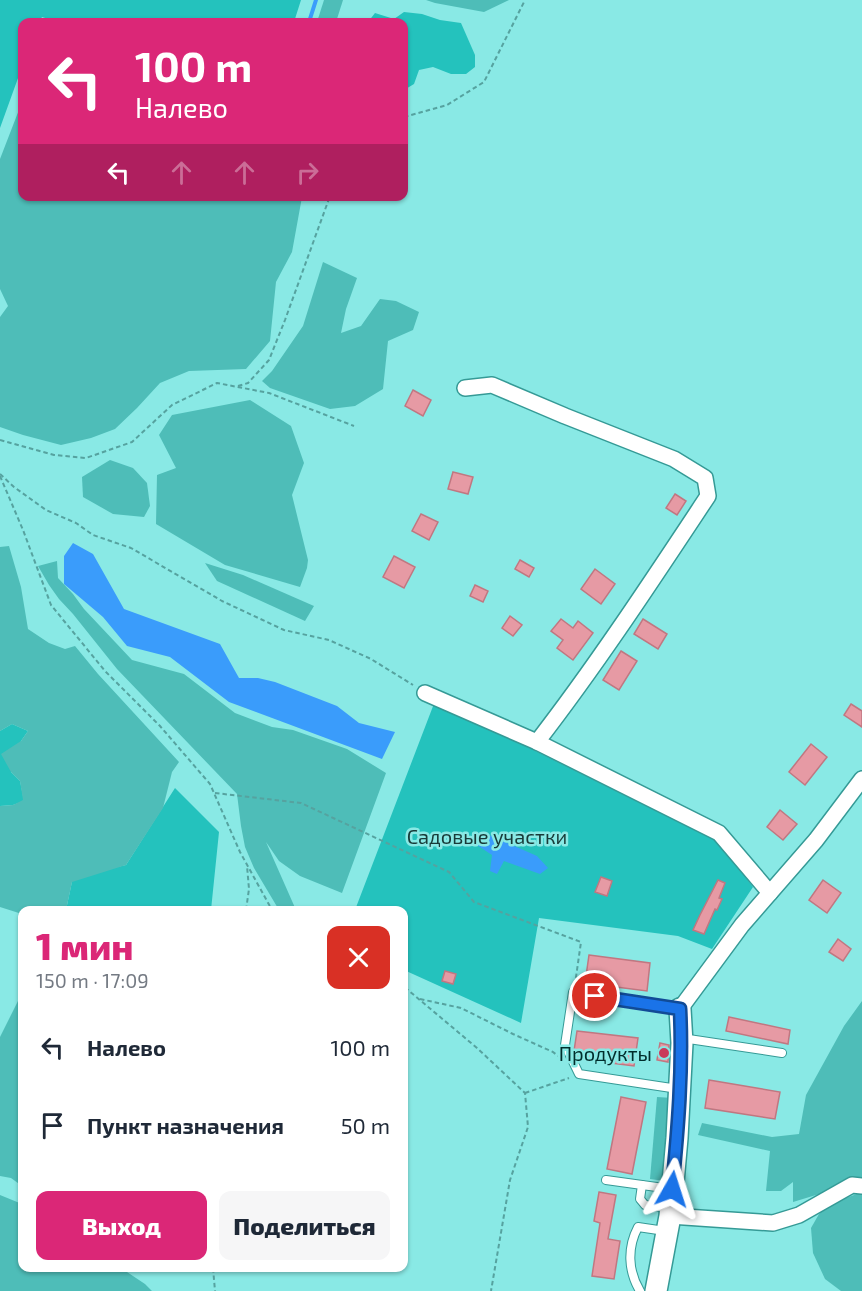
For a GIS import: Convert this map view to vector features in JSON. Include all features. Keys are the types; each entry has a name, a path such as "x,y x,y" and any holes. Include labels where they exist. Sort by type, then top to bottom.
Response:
{"street":[{"path":"465,388 492,385 674,459 705,478 708,496 570,699 537,742"},
{"path":"425,693 537,742 719,833 770,893"},
{"path":"656,1291 670,1211 677,1138 682,1038 680,1009 742,925 816,840 862,778"},
{"path":"670,1211 773,1223 799,1215 852,1185 862,1186"}],"lane":[{"path":"680,1009 573,992 565,1044 579,1074 680,1089"},
{"path":"682,1038 782,1053"},
{"path":"606,1180 642,1185 670,1211"},
{"path":"642,1185 640,1199 645,1205 670,1211"},
{"path":"640,1291 634,1281 630,1257 632,1237 638,1227 670,1211"}],"path":[{"path":"408,116 447,105 484,82 525,0"},
{"path":"236,387 248,383 269,360 328,201"},
{"path":"0,440 54,455 86,458 132,442 172,405 217,383 269,393 354,426"},
{"path":"0,475 46,510 76,523 93,535 131,548 222,601 284,630 329,640 371,659 425,693"},
{"path":"0,475 51,605 105,671 160,726 210,784 240,852 270,906"},
{"path":"214,793 302,803 449,872 474,902 580,942 573,992"},
{"path":"247,865 249,889 247,906"},
{"path":"408,990 477,1048 525,1093 528,1127 510,1180 491,1291"},
{"path":"417,998 461,1008 553,1052 579,1074"},
{"path":"525,1093 579,1074"},
{"path":"213,1272 215,1291"}],"green space":[{"path":"0,0 301,0 295,18 18,18 18,78 0,128"},
{"path":"324,0 343,0 337,18 318,18"},
{"path":"426,0 509,0 484,12"},
{"path":"404,12 461,23 475,55 475,67 466,74 451,74 433,67 419,70 414,84 408,88 408,18 395,18"},
{"path":"375,13 391,18 371,18"},
{"path":"18,112 18,201 301,201 292,252 276,282 270,341 246,369 189,371 160,383 115,429 91,438 61,445 0,427 0,317 8,306 0,289 0,159"},
{"path":"323,262 357,278 346,309 341,333 361,326 380,299 396,301 419,312 413,330 388,341 383,389 355,406 330,409 270,388 262,381 272,371 303,326"},
{"path":"250,400 291,426 304,463 292,495 308,560 300,587 225,565 156,524 157,475 176,468 159,435 172,415"},
{"path":"110,460 133,468 147,483 150,506 144,517 113,514 83,497 82,477"},
{"path":"9,546 21,587 28,629 49,643 65,649 75,646 179,762 172,772 163,808 126,865 72,882 67,906 18,906 18,913 0,907 0,806 13,805 23,800 20,781 11,772 1,754 21,741 28,731 12,724 0,731 0,547"},
{"path":"57,561 58,578 132,660 184,674 235,713 272,727 293,730 347,749 386,773 342,893 300,876 279,861 266,842 294,906 277,906 254,868 245,847 237,794 117,669 59,599 38,566"},
{"path":"205,563 243,575 314,606 305,621 217,581"},
{"name":"Садовые участки","path":"435,701 719,842 753,887 712,949 678,936 539,918 521,1023 408,972 408,906 357,906"},
{"path":"12,724 28,731 21,741 11,772 20,781 24,801 0,806 0,731"},
{"path":"175,788 219,832 211,906 67,906 73,877 126,865"},
{"path":"18,1001 18,1183 11,1178 0,1176 0,1037"},
{"path":"862,1001 862,1181 793,1202 793,1182 781,1191 766,1191 770,1151 698,1135 702,1123 772,1137 799,1134 806,1095 844,1026"},
{"path":"657,1097 673,1098 665,1181 650,1179"},
{"path":"862,1192 862,1291 841,1291 825,1279 813,1253 811,1228 819,1214 830,1204"},
{"path":"0,1195 18,1202 18,1272 127,1272 152,1291 0,1291"}],"shaded area":[{"path":"73,543 93,554 124,609 220,644 239,678 258,678 275,682 337,706 359,723 395,732 382,759 229,702 170,657 127,646 103,617 64,584 64,556"},
{"path":"475,835 489,835 537,856 548,868 540,874 504,861 497,874 490,871 492,855 474,843"}],"building":[{"path":"413,390 431,400 423,416 405,406"},
{"path":"453,472 473,477 468,494 448,489"},
{"path":"675,494 686,501 677,515 666,508"},
{"path":"421,514 438,522 429,540 412,531"},
{"path":"394,556 415,567 404,588 383,577"},
{"path":"520,560 534,568 529,577 515,569"},
{"path":"595,569 615,584 601,604 581,589"},
{"path":"475,585 488,591 483,602 470,596"},
{"path":"510,616 522,625 513,636 502,628"},
{"path":"561,619 573,628 578,621 593,633 573,660 557,648 563,640 551,631"},
{"path":"643,619 667,634 658,649 634,634"},
{"path":"621,651 637,661 619,690 603,680"},
{"path":"851,704 862,711 862,727 844,715"},
{"path":"811,744 827,757 805,785 789,772"},
{"path":"780,810 797,824 783,840 767,827"},
{"path":"601,877 612,881 607,896 595,892"},
{"path":"718,880 725,883 717,910 715,909 704,934 693,930 700,915"},
{"path":"823,880 841,893 827,913 809,900"},
{"path":"838,939 851,949 843,961 829,952"},
{"path":"589,955 650,963 647,991 585,983"},
{"path":"445,971 456,974 453,984 442,981"},
{"path":"729,1017 790,1030 788,1044 726,1031"},
{"path":"577,1031 638,1038 634,1066 579,1059 574,1051"},
{"name":"Продукты","path":"660,1043 669,1045 668,1062 657,1060"},
{"path":"709,1080 780,1092 775,1119 705,1108"},
{"path":"621,1097 646,1102 632,1174 607,1169"},
{"path":"599,1192 616,1195 608,1239 620,1241 614,1279 592,1276 600,1223 594,1221"}],"waterway":[{"path":"310,18 316,0"}],"place":[{"name":"Продукты","path":"664,1053"}],"route":[{"path":"595,996 680,1009 682,1043 672,1189"}]}
